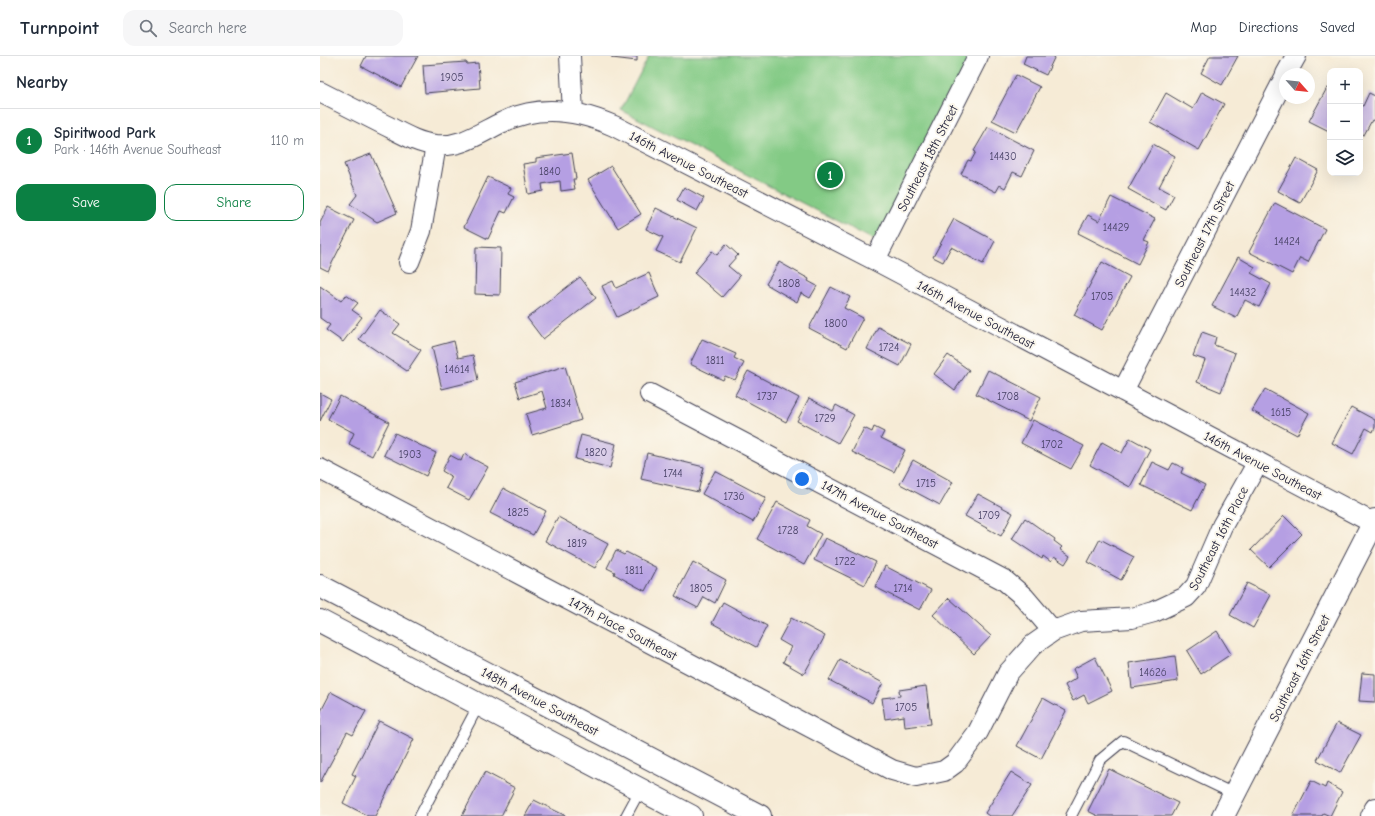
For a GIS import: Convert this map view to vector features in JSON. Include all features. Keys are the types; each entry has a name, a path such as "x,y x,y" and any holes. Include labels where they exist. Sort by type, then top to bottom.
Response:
{"main road":[{"name":"Southeast 16th Street","path":"1223,816 1375,522"},
{"name":"148th Avenue Southeast","path":"320,586 760,816"},
{"path":"320,621 478,706 691,816"}],"street":[{"path":"570,56 573,113"},
{"name":"Southeast 18th Street","path":"875,260 978,56"},
{"path":"1289,68 1296,56"},
{"name":"Southeast 17th Street","path":"1123,391 1279,89"},
{"path":"320,92 412,138 436,145 421,230 409,262"},
{"name":"146th Avenue Southeast","path":"436,145 464,142 504,121 522,114 550,110 591,116 614,126 875,260 1375,522"},
{"name":"147th Avenue Southeast","path":"650,394 1004,580 1024,597 1053,631"},
{"name":"Southeast 16th Place","path":"1053,631 1081,621 1132,618 1154,612 1186,598 1196,586 1222,526 1258,462"},
{"name":"147th Place Southeast","path":"320,469 892,770 916,777 944,771 963,755 978,732 1008,673 1033,645 1053,631"},
{"path":"1372,816 1375,808"}],"lane":[{"path":"420,816 478,706"},
{"path":"1071,816 1100,760 1123,741 1234,794"},
{"path":"626,816 640,790"}],"green space":[{"path":"649,56 973,56 876,241 621,110"}],"building":[{"path":"366,56 418,56 401,87 361,66"},
{"path":"612,56 637,56 637,61 612,58"},
{"path":"1026,56 1055,56 1046,75 1023,64"},
{"path":"1210,56 1238,56 1222,85 1201,73"},
{"path":"466,62 467,64 478,63 480,88 425,93 423,65"},
{"path":"1016,75 1040,87 1016,132 992,120"},
{"path":"1327,88 1327,130 1309,121"},
{"path":"1202,92 1224,104 1199,150 1150,122 1166,93 1193,109"},
{"path":"1369,93 1375,96 1375,121 1372,120 1364,135 1363,134 1363,106"},
{"path":"988,127 1034,151 1022,176 1013,172 1005,188 1000,185 996,192 961,174 968,160 971,161 976,152 974,151"},
{"path":"1153,144 1175,156 1159,187 1174,195 1166,210 1128,189"},
{"path":"572,153 576,179 573,179 575,189 561,191 560,181 542,184 543,191 528,194 523,164 536,162 536,158"},
{"path":"371,154 397,213 377,222 350,204 357,195 344,164"},
{"path":"1296,158 1318,170 1300,203 1278,191"},
{"path":"611,166 641,214 618,228 588,180"},
{"path":"488,177 511,188 508,194 514,197 506,213 501,211 488,239 464,227"},
{"path":"684,187 704,198 697,211 677,200"},
{"path":"1111,197 1155,219 1144,240 1149,242 1138,264 1078,233 1088,215 1099,221"},
{"path":"1275,203 1325,229 1308,262 1300,258 1292,274 1249,252"},
{"path":"328,207 354,220 328,271 320,267 320,223"},
{"path":"656,208 697,228 680,262 656,251 663,237 646,229"},
{"path":"954,219 995,241 983,264 951,247 943,262 933,257"},
{"path":"726,244 738,255 728,266 740,276 722,297 694,273 712,251 717,255"},
{"path":"476,247 501,248 500,295 475,294"},
{"path":"1238,257 1255,267 1251,273 1271,284 1259,307 1245,300 1236,318 1212,306"},
{"path":"779,262 809,279 808,281 817,286 810,298 801,293 797,302 766,284"},
{"path":"1102,262 1130,277 1102,330 1074,315"},
{"path":"649,273 659,297 617,317 602,286 613,281 616,288"},
{"path":"580,277 596,298 543,339 527,318"},
{"path":"320,286 341,301 346,295 358,303 352,310 362,317 343,342 326,330 330,325 320,318"},
{"path":"831,287 850,297 844,308 863,318 847,348 809,328"},
{"path":"380,310 400,324 393,333 421,350 407,371 359,339"},
{"path":"878,327 911,344 900,366 867,349"},
{"path":"1202,332 1216,337 1214,345 1235,353 1221,392 1197,382 1205,360 1193,356"},
{"path":"702,339 736,354 734,358 744,363 735,380 725,376 723,380 690,364"},
{"path":"454,341 458,358 473,355 478,380 442,389 432,347"},
{"path":"948,355 969,370 955,390 934,374"},
{"path":"565,366 581,420 532,435 526,414 547,408 542,391 520,398 515,382"},
{"path":"988,370 1041,397 1029,421 976,394"},
{"path":"748,371 799,398 786,422 735,395"},
{"path":"1265,389 1309,413 1297,435 1252,411"},
{"path":"320,393 331,399 320,421"},
{"path":"340,396 389,422 372,456 349,444 354,433 328,419"},
{"path":"809,398 833,411 836,405 854,415 838,443 797,421"},
{"path":"1351,407 1375,420 1373,432 1366,428 1353,454 1332,443"},
{"path":"1033,420 1084,446 1071,469 1021,443"},
{"path":"874,427 884,432 881,438 905,450 894,472 852,452 864,428 872,432"},
{"path":"395,433 436,453 426,476 384,455"},
{"path":"581,435 616,444 610,468 575,459"},
{"path":"1130,438 1150,449 1130,487 1090,465 1102,442 1122,453"},
{"path":"647,453 704,467 698,492 641,479"},
{"path":"464,454 488,467 469,500 446,488 452,477 442,471 450,455 461,461"},
{"path":"913,460 953,482 940,505 900,484"},
{"path":"1152,462 1169,470 1173,463 1183,468 1181,473 1205,485 1192,510 1141,485"},
{"path":"715,471 766,498 753,522 702,494"},
{"path":"503,488 546,511 533,535 490,513"},
{"path":"978,494 1013,513 1001,536 965,516"},
{"path":"777,502 810,520 807,526 821,534 804,565 757,539"},
{"path":"1284,516 1302,534 1269,567 1251,550"},
{"path":"558,517 608,544 595,568 545,541"},
{"path":"1025,518 1055,539 1054,541 1062,547 1060,549 1070,556 1065,564 1054,557 1051,562 1043,556 1042,559 1012,539"},
{"path":"825,538 876,562 865,585 814,560"},
{"path":"1100,539 1134,557 1121,580 1088,562"},
{"path":"616,550 624,554 626,552 657,568 645,591 614,574 615,572 607,568"},
{"path":"693,562 726,580 715,603 704,597 698,608 675,596"},
{"path":"885,566 931,590 920,610 875,587"},
{"path":"1247,583 1271,595 1253,628 1230,615"},
{"path":"949,598 991,636 974,654 933,615"},
{"path":"723,602 767,626 756,647 712,623"},
{"path":"791,618 825,636 804,674 783,662 791,647 779,640"},
{"path":"1217,631 1231,654 1201,674 1187,651"},
{"path":"1175,656 1178,681 1132,688 1129,663"},
{"path":"1095,657 1112,691 1088,703 1084,695 1073,701 1065,685 1077,678 1073,669"},
{"path":"840,660 883,683 872,703 829,680"},
{"path":"1362,673 1375,674 1375,702 1359,701"},
{"path":"926,686 931,724 905,727 904,716 885,719 882,698 900,696 899,690"},
{"path":"331,692 366,711 353,735 347,732 320,783 320,713"},
{"path":"1043,698 1066,711 1041,759 1017,746"},
{"path":"379,721 414,739 375,816 368,816 343,803 356,776 352,774"},
{"path":"1337,723 1361,735 1340,773 1317,760"},
{"path":"1109,769 1178,803 1171,816 1098,816 1088,811"},
{"path":"485,772 515,788 501,816 462,816"},
{"path":"1011,772 1032,785 1012,816 989,816 985,813"},
{"path":"1311,781 1325,788 1327,783 1342,792 1330,816 1323,813 1322,816 1293,816"},
{"path":"534,800 566,816 525,816"}],"place":[{"name":"Spiritwood Park","path":"830,175"}]}
